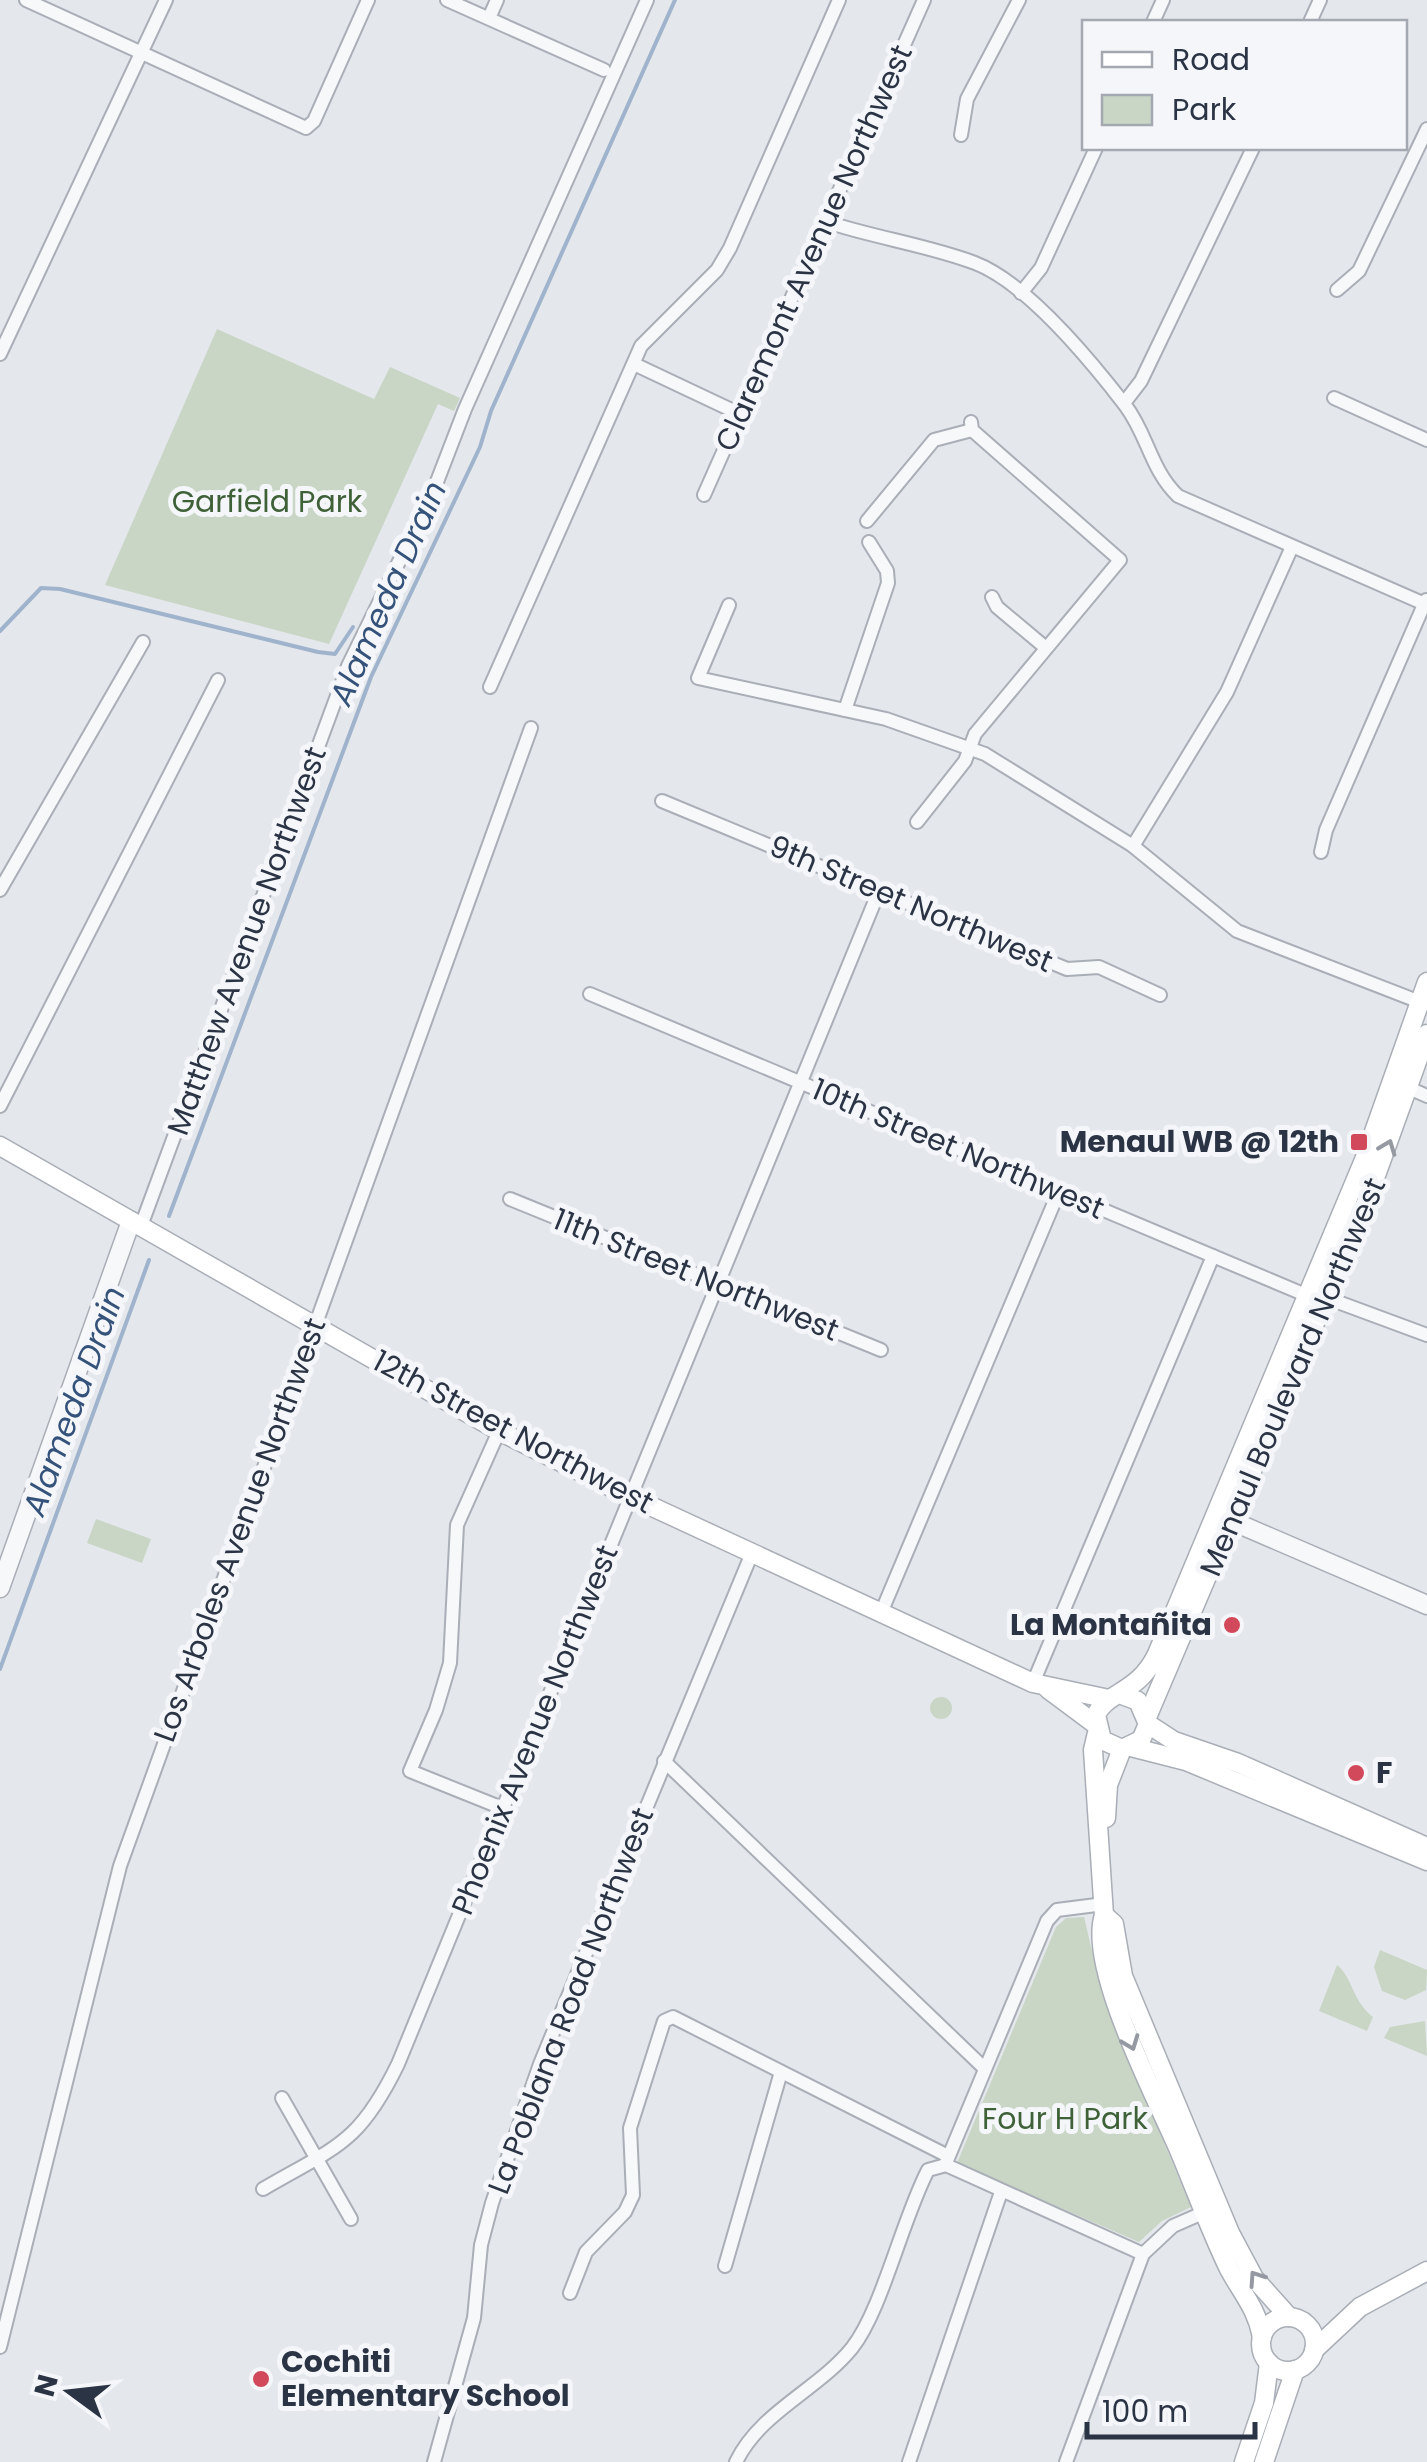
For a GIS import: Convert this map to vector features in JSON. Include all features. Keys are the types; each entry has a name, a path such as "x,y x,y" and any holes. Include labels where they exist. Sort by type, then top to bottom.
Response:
{"main road":[{"name":"Menaul Boulevard Northwest","path":"1410,1088 1427,982"},
{"name":"Menaul Boulevard Northwest","path":"1148,1720 1317,1297 1410,1088 1427,1034"},
{"name":"12th Street Northwest","path":"0,1146 500,1430 631,1497 1038,1684 1096,1728"},
{"path":"1226,1518 1150,1667 1100,1707 1093,1750 1096,1816 1101,1827 1104,1910 1100,1928 1106,1960 1130,2041 1229,2268 1253,2305 1269,2363 1264,2403 1244,2462"},
{"name":"12th Street Northwest","path":"1038,1684 1115,1697"},
{"path":"1115,1697 1138,1701 1148,1720 1174,1741 1238,1763 1427,1847"},
{"path":"1101,1827 1108,1815 1111,1774 1126,1748 1141,1740 1148,1720"},
{"path":"1096,1728 1109,1745 1186,1760 1427,1862"},
{"path":"1104,1910 1114,1924 1123,1976 1230,2233 1254,2278 1312,2333 1314,2350"},
{"path":"1262,2338 1272,2322 1321,2320 1360,2308 1427,2271"},
{"path":"1269,2363 1281,2370 1295,2370 1360,2308"},
{"path":"1264,2462 1295,2370"}],"street":[{"path":"26,0 306,128 314,121 368,0"},
{"path":"0,354 166,0"},
{"path":"447,0 604,70"},
{"path":"489,18 497,0"},
{"name":"Matthew Avenue Northwest","path":"0,1588 348,666 433,492 465,409 647,0"},
{"path":"490,687 634,364 655,327 717,270 730,248 839,0"},
{"name":"Claremont Avenue Northwest","path":"704,495 924,0"},
{"path":"961,134 967,98 1018,0"},
{"path":"1338,290 1359,271 1427,129"},
{"path":"1021,293 1041,268 1095,150"},
{"path":"1124,403 1141,381 1252,150"},
{"path":"827,222 976,263 1021,293 1124,403 1141,428 1151,465 1178,496 1291,549 1426,602 1326,830 1321,852"},
{"path":"634,364 742,414"},
{"path":"1334,398 1427,440"},
{"path":"868,522 934,440 972,426 1120,560 975,734 966,761 917,822"},
{"path":"845,710 888,583 887,570 869,542"},
{"path":"1133,846 1227,692 1291,549"},
{"path":"992,597 997,606 1046,648"},
{"path":"729,605 698,678 845,710 970,747 1133,846 1237,931 1424,1004"},
{"path":"0,890 143,642"},
{"path":"0,1106 218,680"},
{"name":"Los Arboles Avenue Northwest","path":"0,2347 120,1866 530,728"},
{"name":"9th Street Northwest","path":"662,801 1067,969 1099,967 1160,995"},
{"name":"Phoenix Avenue Northwest","path":"263,2188 354,2136 375,2111 879,890"},
{"name":"10th Street Northwest","path":"590,994 1212,1256 1427,1335"},
{"path":"881,1613 1059,1191"},
{"name":"11th Street Northwest","path":"510,1199 881,1350"},
{"path":"1038,1684 1212,1256"},
{"path":"500,1430 457,1525 450,1663 436,1710 410,1770 502,1808"},
{"path":"1226,1518 1427,1605"},
{"name":"La Poblana Road Northwest","path":"434,2462 474,2318 481,2244 507,2158 540,2064 752,1553"},
{"path":"664,1761 984,2067"},
{"path":"736,2462 746,2441 850,2351 865,2329 914,2197 928,2170 946,2160 1047,1921 1058,1910 1104,1910"},
{"path":"570,2293 586,2252 624,2212 634,2195 630,2128 664,2021 672,2017 1002,2192 1143,2254"},
{"path":"725,2266 782,2072"},
{"path":"282,2098 350,2220"},
{"path":"909,2462 1002,2192"},
{"path":"1066,2462 1143,2254 1174,2226 1205,2212"}],"green space":[{"name":"Garfield Park","path":"217,329 374,399 390,367 460,398 454,411 438,404 329,644 105,585"},
{"path":"96,1519 151,1539 142,1563 87,1543"},
{"path":"941,1697 949,1700 949,1716 941,1719 933,1716 930,1708 933,1700"},
{"name":"Four H Park","path":"1084,1917 1103,1997 1191,2207 1162,2221 1139,2242 957,2163 1056,1927 1066,1918"},
{"path":"1380,1950 1427,1970 1426,1990 1405,2000 1382,1991 1374,1967"},
{"path":"1337,1965 1373,2017 1367,2031 1319,2011"},
{"path":"1425,2021 1427,2056 1384,2038 1390,2027"}],"waterway":[{"name":"Alameda Drain","path":"169,1216 371,677 480,447 491,411 675,0"},
{"path":"0,631 41,588 60,589 318,652 335,654 353,627"},
{"name":"Alameda Drain","path":"0,1669 149,1260"}],"place":[{"name":"Menaul WB @ 12th","path":"1359,1142"},
{"name":"La Montañita","path":"1232,1625"},
{"name":"F","path":"1356,1773"},
{"name":"Cochiti Elementary School","path":"261,2379"}]}
